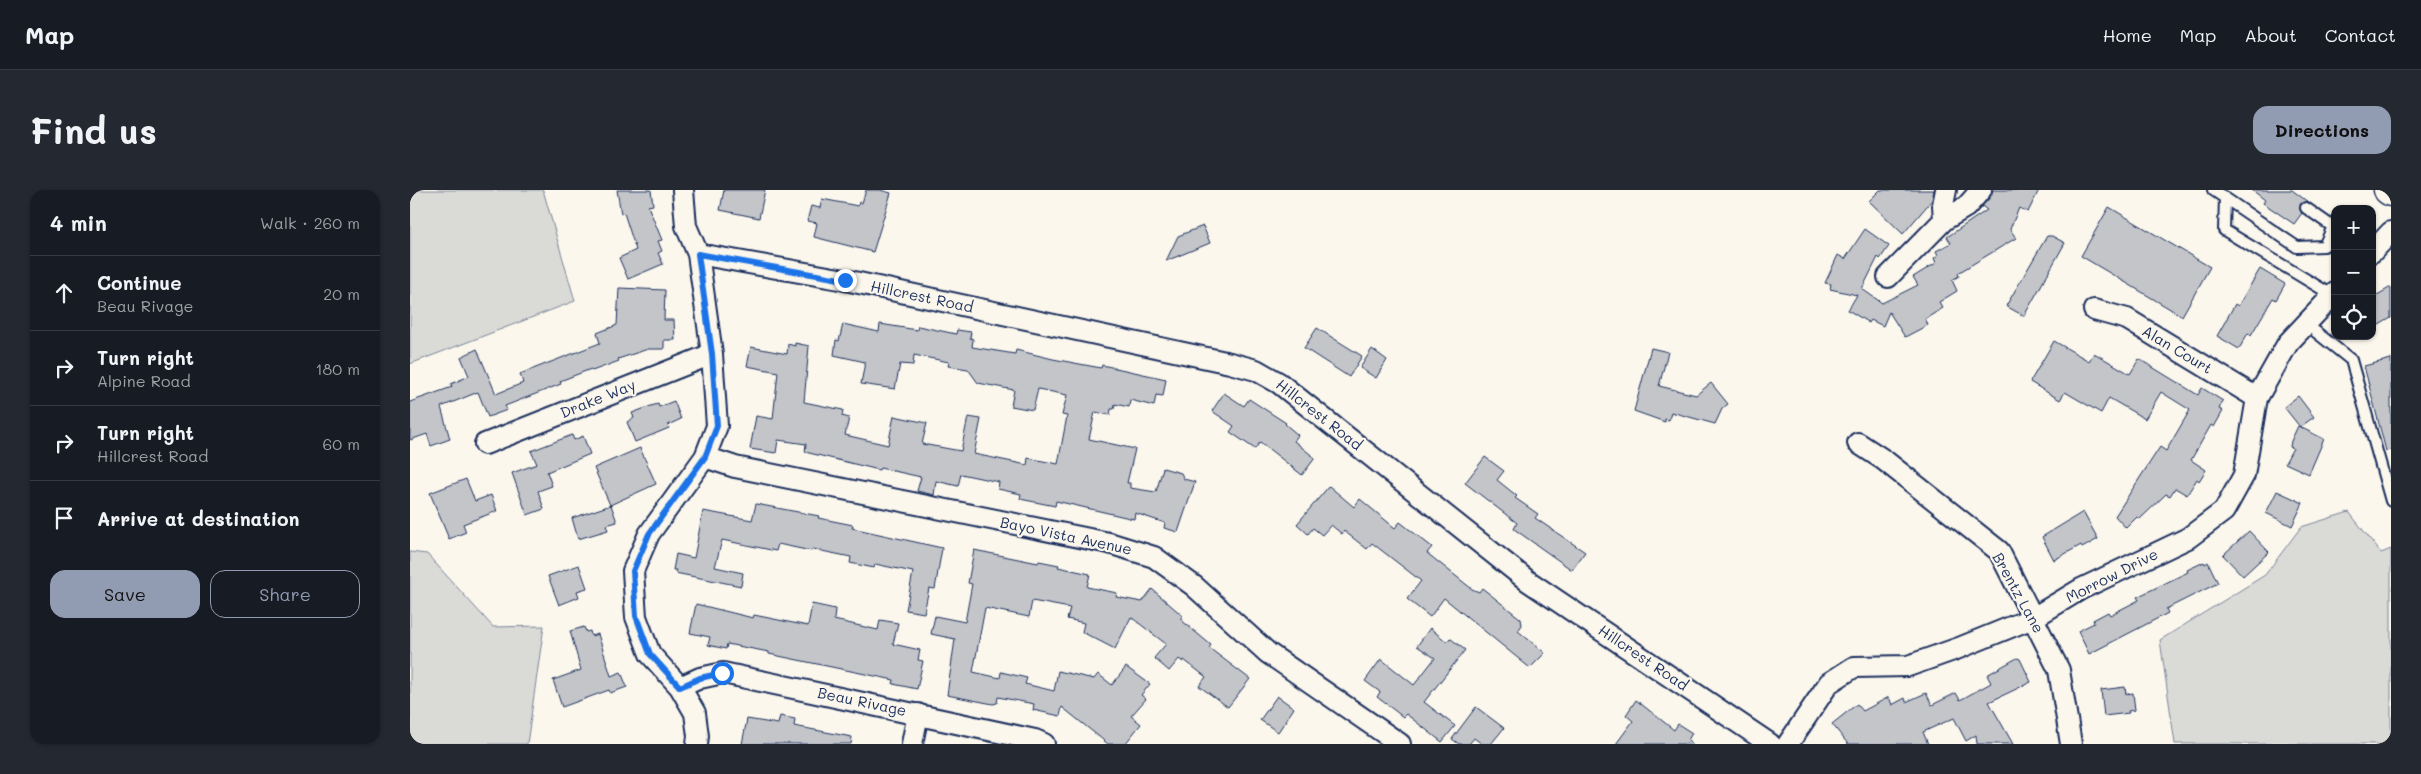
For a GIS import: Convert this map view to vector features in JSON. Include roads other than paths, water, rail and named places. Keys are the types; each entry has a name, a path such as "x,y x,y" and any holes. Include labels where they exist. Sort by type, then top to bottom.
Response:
{"street":[{"path":"683,190 686,226 698,254 712,354 717,426 705,457 649,534 633,571 636,616 650,654 680,687 696,714 697,744"},
{"path":"1944,220 1943,205 1946,190"},
{"path":"1888,277 1944,220 1966,207 1981,190"},
{"path":"2374,250 2391,232"},
{"name":"Hillcrest Road","path":"698,254 845,280 1256,370 1279,383 1528,581 1770,744"},
{"name":"Morrow Drive","path":"1788,744 1829,683 1854,667 1908,666 2033,618 2081,590 2188,538 2224,511 2244,475 2257,398 2288,343 2333,295"},
{"name":"Alan Court","path":"2094,310 2127,319 2257,398"},
{"name":"Drake Way","path":"485,444 712,354"},
{"name":"Brentz Lane","path":"1858,443 1884,460 1999,551 2059,670 2071,744"},
{"name":"Bayo Vista Avenue","path":"705,457 736,467 1108,542 1154,557 1194,586 1268,653 1400,744"},
{"name":"Beau Rivage","path":"680,687 700,678 722,673 918,714 1035,740 1044,744"},
{"path":"912,744 918,714"}],"lane":[{"path":"2218,193 2297,247 2324,246 2333,227 2306,208"},
{"path":"2218,193 2224,230 2331,292"},
{"path":"2306,324 2351,360 2391,501"}]}
